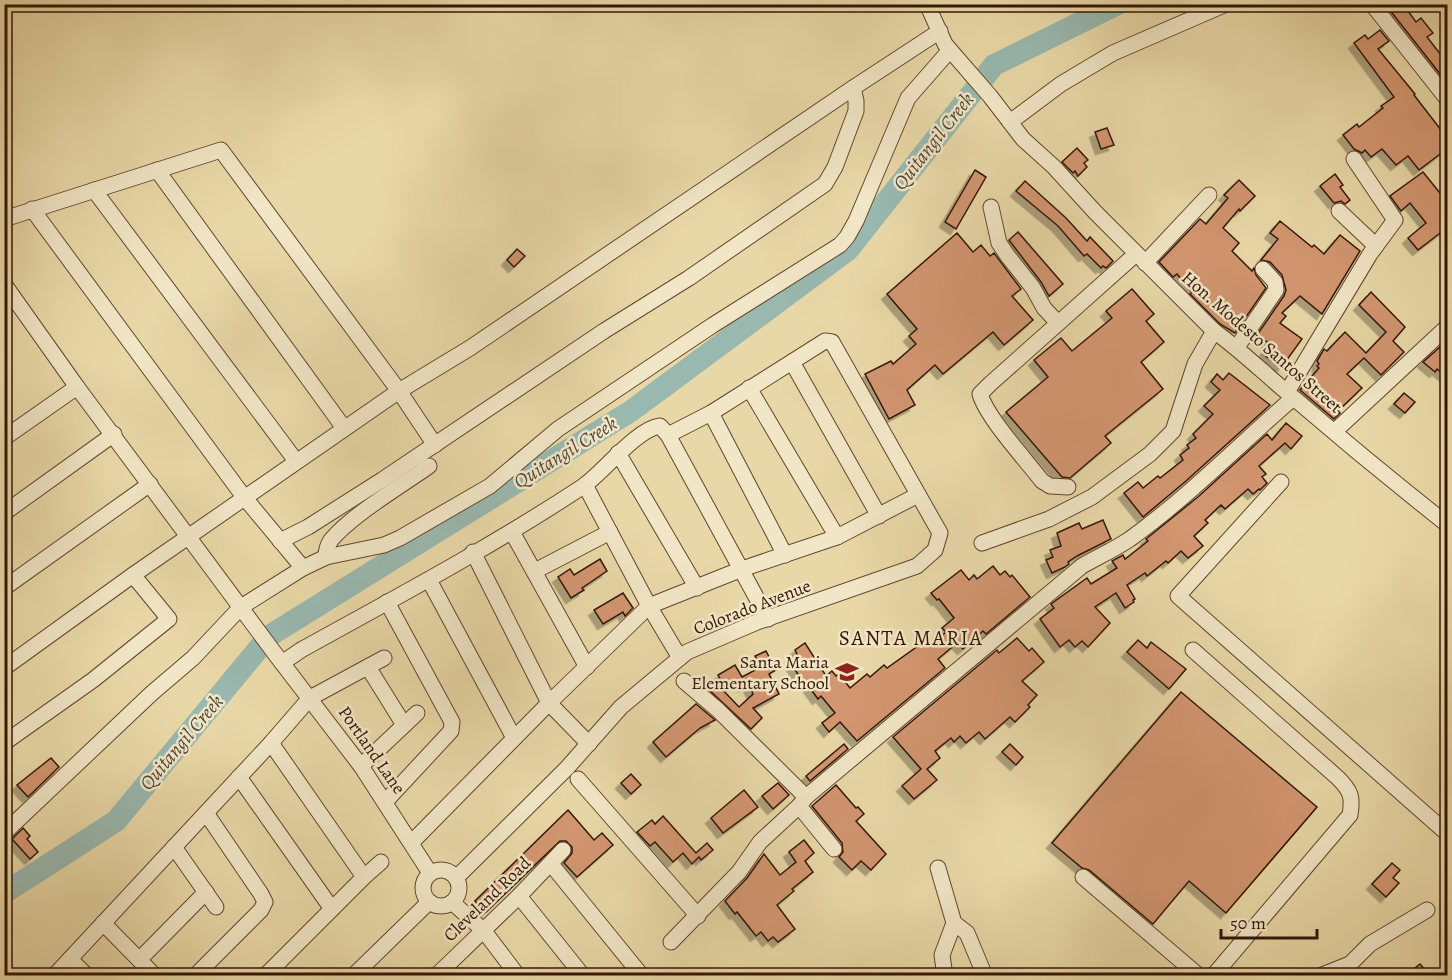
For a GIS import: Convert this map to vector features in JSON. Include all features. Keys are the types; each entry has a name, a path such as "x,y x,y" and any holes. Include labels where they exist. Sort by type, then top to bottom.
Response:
{"street":[{"name":"Hon. Modesto Santos Street","path":"927,4 950,50 990,96 1023,140 1054,167 1214,331 1237,347 1290,395 1448,525"},
{"path":"1010,122 1061,84 1113,53 1226,4"},
{"path":"1372,4 1448,100"},
{"path":"4,669 188,536 344,428 470,348 940,31"},
{"path":"4,833 152,693 244,612 303,568 326,558 384,545 400,538 490,486 558,429 713,325 840,245 856,221 908,98 950,50"},
{"path":"280,541 308,527 435,445 604,331 689,278 825,184 835,167 856,111 853,88"},
{"path":"4,219 221,150 399,391 435,445"},
{"path":"671,942 740,872 760,842 803,802 1082,566 1128,540 1158,517 1232,454 1290,395 1376,246 1395,220 1354,159"},
{"path":"157,170 344,428"},
{"path":"94,190 296,461"},
{"path":"1068,487 1050,486 1042,482 993,419 980,394 1058,324 1141,258 1209,195"},
{"path":"991,207 999,243 1033,288 1044,308 1058,324"},
{"path":"32,209 244,497 303,568"},
{"path":"1339,211 1376,246"},
{"path":"1237,347 1276,290 1275,282 1263,269"},
{"name":"Portland Lane","path":"4,284 77,387 361,766 430,873"},
{"path":"1335,431 1448,326"},
{"path":"982,543 1049,519 1092,497 1150,454 1173,431 1195,364 1214,331"},
{"name":"Colorado Avenue","path":"457,877 589,744 621,707 687,652 768,619 917,566 935,550 940,533 832,342 825,341 792,362"},
{"path":"668,435 711,413 792,362 879,516"},
{"path":"4,438 77,387"},
{"path":"749,388 837,537"},
{"path":"711,413 785,555"},
{"path":"279,659 301,650 512,532 585,485 618,453 652,427 660,426 668,435 768,619"},
{"path":"4,513 114,434"},
{"path":"618,453 697,588"},
{"path":"326,558 331,540 356,518 429,466"},
{"path":"1281,482 1178,596 1448,834"},
{"path":"4,588 150,484"},
{"path":"585,485 649,606 680,658"},
{"path":"412,842 549,703 649,606 742,569 837,537 918,495"},
{"path":"512,532 586,667"},
{"path":"535,571 610,532"},
{"path":"473,552 549,703 589,744"},
{"path":"4,743 93,680 169,619 133,575"},
{"path":"429,580 514,738"},
{"path":"385,802 451,731 452,722 387,602"},
{"path":"1193,650 1338,778 1346,786 1353,800 1350,815 1213,975"},
{"path":"54,975 271,743 310,698 384,658"},
{"path":"368,667 404,725"},
{"path":"684,681 718,710 803,802 834,849"},
{"path":"361,766 417,712"},
{"path":"271,743 364,877"},
{"path":"239,777 332,909"},
{"path":"578,779 699,916"},
{"path":"195,975 261,910 265,902 206,813"},
{"path":"174,847 216,907"},
{"name":"Cleveland Road","path":"444,973 563,850"},
{"path":"265,975 381,862"},
{"path":"550,864 642,975"},
{"path":"938,868 954,923 967,933 985,975"},
{"path":"440,869 449,870 457,877 460,886 459,895 453,903 440,906 429,902 423,892 424,881 430,873 440,869"},
{"path":"1083,877 1199,975"},
{"path":"140,959 206,892"},
{"path":"519,896 583,975"},
{"path":"352,975 429,902"},
{"path":"453,903 484,931 518,975"},
{"path":"1320,975 1350,964 1370,944 1427,910"},
{"path":"104,923 155,975"},
{"path":"945,975 942,955 954,923"},
{"path":"70,959 87,975"}],"building":[{"path":"1385,4 1403,4 1416,22 1421,18 1433,33 1427,37 1441,55 1448,49 1448,84"},
{"path":"1380,30 1389,41 1378,49 1448,139 1448,148 1419,170 1408,156 1396,165 1382,149 1371,157 1365,150 1362,153 1354,149 1343,135 1357,124 1359,127 1394,97 1354,43 1365,35 1368,39"},
{"path":"1107,128 1114,145 1101,149 1095,132"},
{"path":"1077,148 1088,160 1084,163 1087,167 1078,176 1062,162"},
{"path":"975,170 986,177 956,229 945,222"},
{"path":"1423,172 1448,203 1448,227 1418,250 1408,238 1426,223 1410,203 1401,211 1390,196"},
{"path":"1335,174 1343,185 1340,187 1350,200 1345,204 1341,201 1334,203 1320,186"},
{"path":"1239,180 1255,196 1240,211 1239,209 1223,228 1239,243 1232,251 1252,271 1254,268 1256,275 1266,288 1235,333 1220,324 1190,294 1192,292 1177,274 1173,277 1159,262 1200,219 1206,224 1228,198 1224,195"},
{"path":"1025,181 1066,218 1087,241 1090,237 1113,261 1106,268 1103,266 1101,268 1087,254 1084,256 1058,226 1016,191"},
{"path":"1280,221 1324,254 1340,235 1360,251 1322,314 1300,296 1282,313 1286,316 1280,323 1302,339 1281,368 1263,354 1270,344 1257,335 1286,290 1282,275 1270,262 1261,260 1278,239 1270,233"},
{"path":"1018,232 1063,284 1049,296 1009,240"},
{"path":"957,233 973,252 981,245 990,256 994,253 1021,289 1012,296 1033,320 1004,345 993,332 943,374 935,365 907,390 915,405 889,419 865,374 891,361 893,364 916,344 909,336 917,329 887,294"},
{"path":"517,249 525,256 514,267 507,260"},
{"path":"1132,289 1154,314 1146,321 1164,342 1141,362 1163,389 1105,436 1111,443 1070,478 1062,477 1006,412 1048,377 1034,360 1061,338 1072,351 1112,318 1106,311"},
{"path":"1371,292 1405,327 1393,341 1404,352 1381,375 1364,358 1347,374 1362,388 1338,411 1340,413 1334,419 1300,390 1319,368 1317,361 1324,349 1327,351 1345,332 1366,353 1386,332 1359,305"},
{"path":"1448,340 1448,378 1437,369 1435,372 1423,362"},
{"path":"1229,373 1270,405 1143,517 1124,493 1138,482 1143,488 1183,460 1180,455 1196,438 1193,434 1213,414 1204,406 1220,390 1211,382 1217,374 1223,380"},
{"path":"1404,393 1415,402 1405,413 1394,404"},
{"path":"1286,423 1302,436 1291,449 1285,443 1259,466 1266,474 1262,477 1267,483 1260,490 1253,494 1248,489 1225,509 1221,505 1205,520 1208,523 1194,536 1203,546 1188,558 1181,551 1168,563 1166,561 1147,576 1145,573 1127,585 1135,599 1134,602 1125,608 1116,593 1095,607 1110,623 1088,647 1082,641 1075,647 1069,640 1060,647 1040,619 1054,608 1051,604 1087,578 1091,584 1117,568 1112,561 1123,555 1125,559 1148,541 1146,539 1199,496 1267,434 1272,440"},
{"path":"1103,520 1111,539 1077,556 1065,567 1052,573 1046,560 1053,557 1050,550 1061,546 1057,533 1079,523 1082,529"},
{"path":"600,559 607,571 571,598 558,577 570,569 574,575"},
{"path":"993,566 1000,575 1005,571 1010,577 1012,575 1030,597 986,634 983,631 963,649 957,643 938,659 945,668 857,741 840,722 829,732 822,723 835,713 821,696 818,699 804,680 802,681 791,663 799,658 795,650 805,643 826,676 832,671 836,676 839,674 850,688 867,674 870,677 884,665 887,668 925,641 930,647 946,632 942,628 954,618 939,599 937,600 931,593 961,570 969,580 974,575 977,579"},
{"path":"623,593 633,608 625,616 623,612 603,624 594,610"},
{"path":"1017,638 1029,651 1032,648 1044,662 1022,681 1037,695 1028,705 1030,707 1015,722 1010,717 985,739 979,732 966,743 960,736 954,742 951,738 935,751 940,758 927,769 937,780 914,799 902,786 921,769 893,737 997,650 999,653"},
{"path":"1138,640 1147,648 1151,642 1186,669 1169,689 1127,652"},
{"path":"766,651 776,670 769,674 779,694 753,708 762,718 751,729 708,689 717,684 739,707 753,694 748,684 744,686 741,681 726,689 718,675 735,665 742,677 761,667 755,656"},
{"path":"1181,692 1317,807 1226,913 1189,881 1153,924 1089,870 1082,868 1052,843"},
{"path":"696,704 715,720 700,728 666,757 653,742"},
{"path":"844,744 848,749 810,781 806,776"},
{"path":"1010,744 1023,757 1016,765 1002,752"},
{"path":"51,758 59,767 28,797 17,785"},
{"path":"631,774 641,785 631,794 621,783"},
{"path":"778,783 789,795 773,809 762,796"},
{"path":"836,785 864,814 856,821 886,854 871,870 861,861 852,870 839,857 843,852 842,843 812,806"},
{"path":"744,790 758,807 723,833 711,818"},
{"path":"568,810 594,840 602,833 613,845 577,877 564,863 572,853 572,847 566,841 560,841 486,912 475,901"},
{"path":"663,816 696,853 707,843 713,850 701,860 699,857 692,864 683,853 673,862 655,842 650,846 637,832 652,820 655,824"},
{"path":"23,828 30,836 27,839 38,852 30,859 12,839"},
{"path":"804,840 814,853 805,861 813,872 777,905 795,929 778,942 773,937 768,941 761,932 756,936 725,901 747,878 764,854 780,875 796,862 789,852"},
{"path":"1392,863 1400,870 1393,878 1399,883 1386,897 1372,884"},
{"path":"1420,964 1426,971 1421,975 1406,975"}],"waterway":[{"name":"Quitangil Creek","path":"4,893 116,821 269,636 631,411 848,250 994,65 1118,4"}],"place":[{"name":"Santa Maria Elementary School","path":"847,672"}],"district":[{"name":"SANTA MARIA","path":"911,638"}]}
